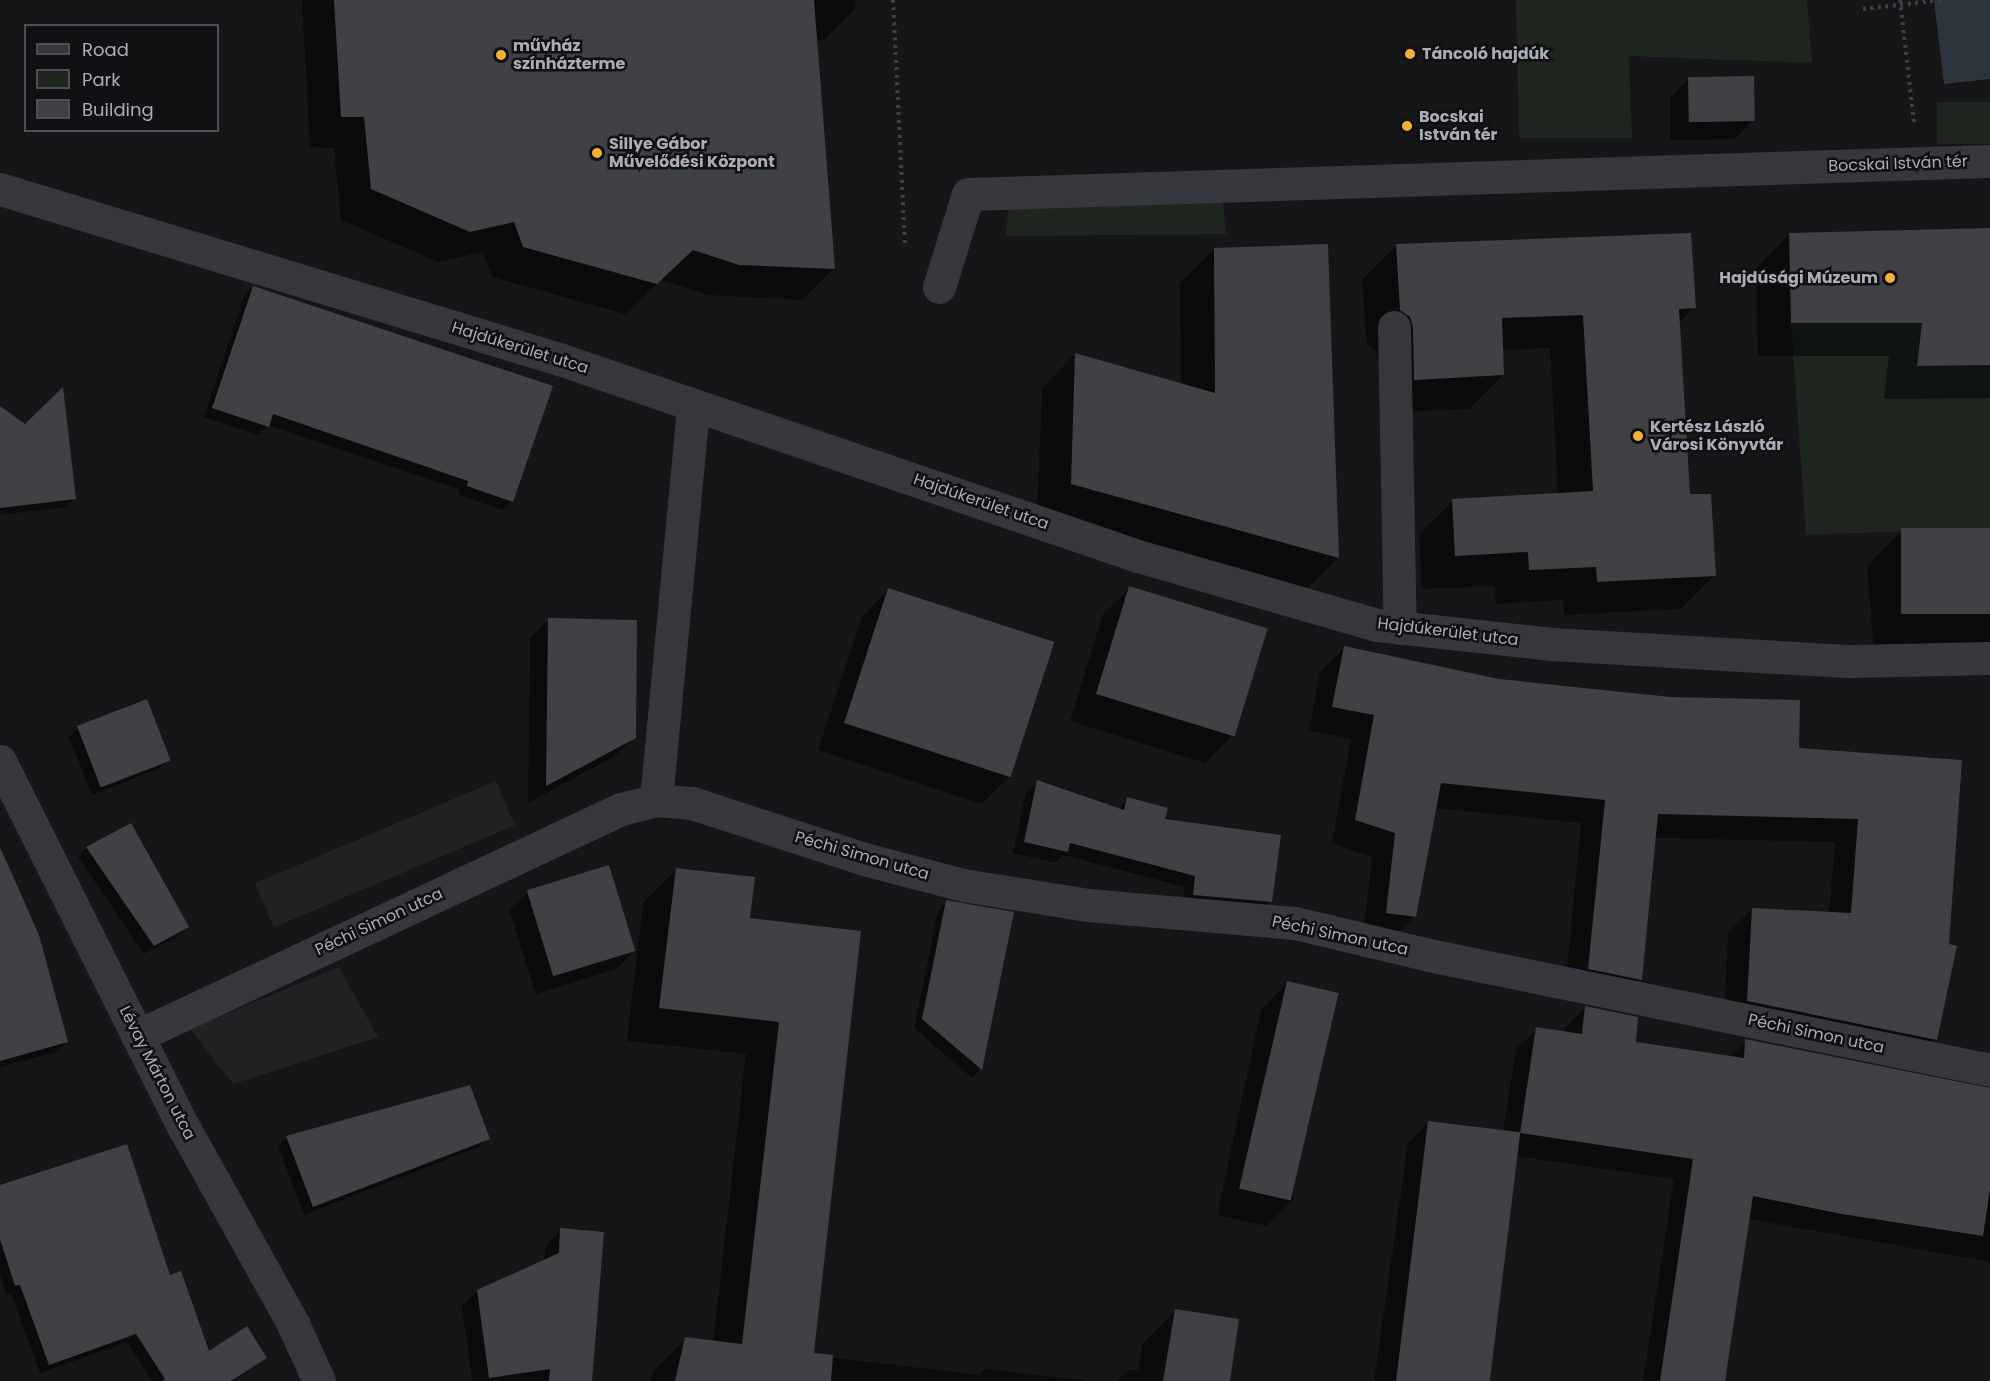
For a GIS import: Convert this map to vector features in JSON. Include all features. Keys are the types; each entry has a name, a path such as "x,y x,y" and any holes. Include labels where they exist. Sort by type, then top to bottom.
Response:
{"street":[{"name":"Bocskai István tér","path":"939,287 968,194 1990,161"},
{"name":"Hajdúkerület utca","path":"0,189 562,360 1138,556 1388,627 1552,644 1851,661 1990,658"},
{"path":"1388,627 1394,327"},
{"path":"656,800 693,405"},
{"name":"Lévay Márton utca","path":"0,761 183,1126 293,1324 319,1381"},
{"name":"Péchi Simon utca","path":"137,1036 621,809 656,800 692,803 864,859 963,885 1088,905 1295,923 1429,955 1990,1070"}],"path":[{"path":"893,0 905,246"},
{"path":"1863,9 1901,2 1940,0"},
{"path":"1901,2 1918,164"}],"shaded area":[{"path":"1934,0 1990,0 1990,79 1944,84"},
{"path":"496,781 515,825 274,928 255,883"},
{"path":"339,967 378,1037 233,1084 190,1029"}],"green space":[{"path":"1516,0 1807,0 1812,63 1629,56 1632,138 1519,138"},
{"path":"1937,102 1990,102 1990,144 1937,144"},
{"path":"1222,195 1226,234 1006,236 1009,204"},
{"path":"1791,323 1922,323 1918,366 1990,365 1990,528 1806,535"}],"building":[{"name":"Sillye Gábor Művelődési Központ","path":"334,0 814,0 835,269 739,265 693,250 657,284 523,247 514,222 470,232 371,189 364,117 341,117"},
{"path":"1754,76 1755,121 1689,122 1688,77"},
{"name":"Hajdúsági Múzeum","path":"1990,228 1990,365 1917,366 1922,323 1791,323 1789,233"},
{"name":"Kertész László Városi Könyvtár","path":"1691,233 1696,308 1679,309 1690,494 1711,494 1716,576 1597,582 1596,567 1529,570 1528,552 1455,556 1452,499 1593,491 1583,315 1502,318 1504,375 1414,380 1413,327 1410,317 1400,310 1396,244"},
{"path":"1328,244 1339,558 1071,484 1075,353 1215,393 1214,248"},
{"path":"253,286 553,386 513,502 467,486 468,481 273,414 269,427 212,408"},
{"path":"63,387 76,499 0,508 0,406 25,424"},
{"path":"1901,528 1990,528 1990,614 1901,614"},
{"path":"1129,586 1268,628 1235,736 1096,694"},
{"path":"888,588 1054,642 1011,777 844,723"},
{"path":"548,618 637,620 636,738 546,786"},
{"path":"1344,646 1499,679 1670,697 1800,700 1799,748 1962,760 1949,944 1957,946 1937,1040 1747,1001 1752,908 1851,913 1858,819 1658,814 1642,980 1588,969 1605,800 1441,783 1416,917 1386,913 1395,833 1355,820 1374,715 1332,707"},
{"path":"147,699 171,761 101,787 77,726"},
{"path":"1037,780 1124,810 1127,797 1168,808 1165,819 1281,835 1272,902 1193,895 1195,876 1070,843 1068,852 1024,842"},
{"path":"131,823 189,927 154,946 86,847"},
{"path":"0,847 39,935 68,1042 0,1061"},
{"path":"609,865 635,951 553,976 527,890"},
{"path":"676,868 755,877 750,918 861,931 814,1353 833,1355 831,1381 675,1381 685,1337 742,1344 779,1022 659,1008"},
{"path":"946,900 1014,912 982,1070 922,1019"},
{"path":"1287,981 1339,993 1291,1200 1239,1189"},
{"path":"1585,1006 1638,1017 1636,1042 1744,1058 1745,1039 1990,1088 1990,1189 1983,1236 1842,1214 1753,1196 1725,1381 1660,1381 1693,1159 1520,1133 1536,1027 1582,1034"},
{"path":"470,1085 490,1139 313,1207 286,1136"},
{"path":"1428,1121 1520,1132 1490,1381 1396,1381"},
{"path":"127,1144 170,1275 181,1271 209,1351 247,1326 267,1358 231,1381 162,1381 165,1379 136,1334 49,1365 20,1285 15,1286 0,1239 0,1185"},
{"path":"560,1228 604,1232 592,1381 549,1381 550,1369 489,1378 477,1290 559,1253"},
{"path":"1175,1309 1239,1319 1230,1381 1163,1381"}],"place":[{"name":"Táncoló hajdúk","path":"1410,54"},
{"name":"művház színházterme","path":"501,55"},
{"name":"Bocskai István tér","path":"1407,126"},
{"name":"Sillye Gábor Művelődési Központ","path":"597,153"},
{"name":"Hajdúsági Múzeum","path":"1890,278"},
{"name":"Kertész László Városi Könyvtár","path":"1638,436"}]}
